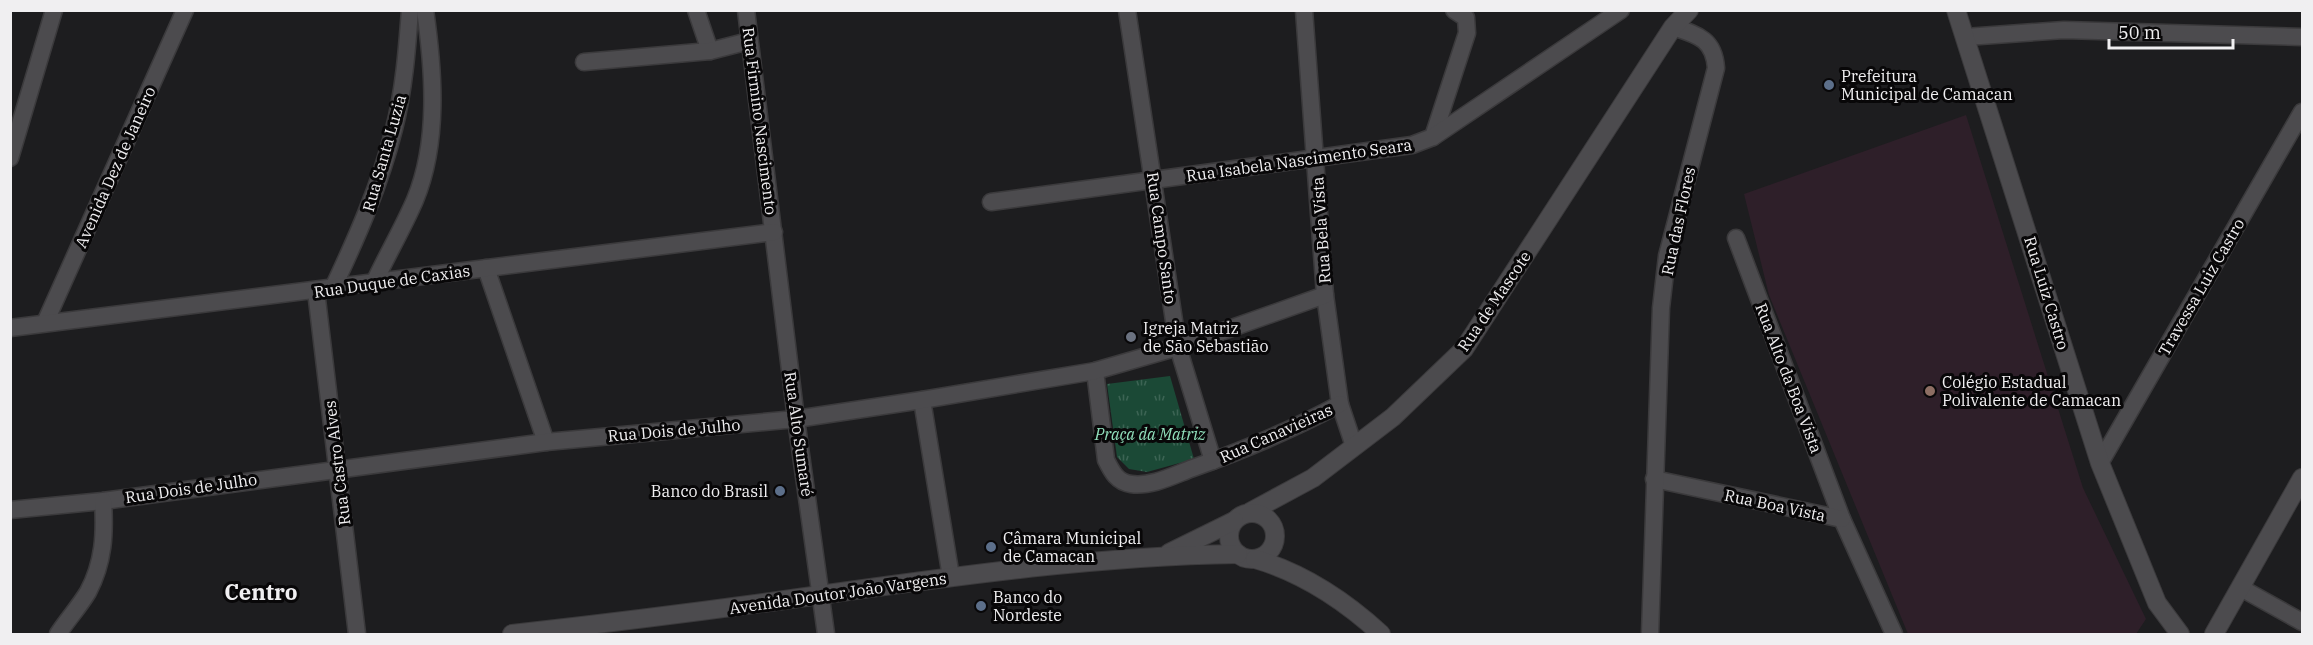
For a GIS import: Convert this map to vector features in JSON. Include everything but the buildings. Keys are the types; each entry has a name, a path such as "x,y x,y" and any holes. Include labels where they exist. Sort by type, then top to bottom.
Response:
{"main road":[{"name":"Rua de Mascote","path":"1242,517 1313,478 1393,417 1464,348 1673,27 1689,10"},
{"name":"Rua Luiz Castro","path":"1956,10 2100,463 2157,603 2180,634"},
{"path":"2214,634 2302,478"},
{"name":"Avenida Doutor João Vargens","path":"1165,555 1242,517"},
{"path":"1242,517 1267,518 1276,533 1270,551 1246,557 1229,538 1242,517"},
{"name":"Avenida Doutor João Vargens","path":"512,634 620,623 951,577 1165,555 1246,557 1277,565 1305,578 1364,619 1381,634"},
{"path":"602,634 620,623"}],"street":[{"path":"10,158 54,10"},
{"name":"Avenida Dez de Janeiro","path":"45,323 185,10"},
{"name":"Rua Santa Luzia","path":"333,288 364,222 394,129 403,86 410,10"},
{"name":"Rua Santa Luzia","path":"374,283 415,199 426,159 432,115 432,84 425,10"},
{"path":"696,10 710,51"},
{"name":"Rua Firmino Nascimento","path":"746,10 774,232"},
{"name":"Rua Campo Santo","path":"1128,10 1178,347 1213,461"},
{"name":"Rua Bela Vista","path":"1304,10 1325,296 1340,404 1354,446"},
{"path":"1433,137 1467,33 1466,18 1454,10"},
{"name":"Rua Isabela Nascimento Seara","path":"991,202 1412,145 1433,137 1621,10"},
{"name":"Rua das Flores","path":"1654,479 1661,308 1667,255 1716,68 1712,47 1705,37 1673,27"},
{"path":"1966,37 2064,30 2302,37"},
{"path":"584,62 710,51 749,41"},
{"name":"Travessa Luiz Castro","path":"2100,463 2302,112"},
{"name":"Rua Duque de Caxias","path":"10,328 774,232"},
{"name":"Rua Alto Sumaré","path":"774,232 796,419 826,634"},
{"name":"Rua Alto da Boa Vista","path":"1736,238 1842,519"},
{"path":"486,268 546,442"},
{"name":"Rua Castro Alves","path":"316,291 357,634"},
{"name":"Rua Dois de Julho","path":"10,510 103,501 546,442 796,419 922,400 1095,371 1178,347 1325,296"},
{"path":"1095,371 1106,460 1112,474 1132,484 1151,483 1213,461"},
{"path":"922,400 951,577"},
{"name":"Rua Canavieiras","path":"1213,461 1248,449 1340,404"},
{"path":"1650,634 1654,479"},
{"name":"Rua Boa Vista","path":"1654,479 1842,519 1894,634"},
{"path":"58,634 88,592 101,560 105,537 103,501"},
{"path":"2241,588 2302,622"}],"shaded area":[{"name":"Colégio Estadual Polivalente de Camacan","path":"1966,115 2083,488 2146,619 2136,634 1908,634 1769,295 1744,194"}],"green space":[{"name":"Praça da Matriz","path":"1170,376 1194,459 1147,472 1129,469 1117,457 1107,384"}],"place":[{"name":"Prefeitura Municipal de Camacan","path":"1829,85"},
{"name":"Igreja Matriz de São Sebastião","path":"1131,337"},
{"name":"Colégio Estadual Polivalente de Camacan","path":"1930,391"},
{"name":"Banco do Brasil","path":"780,491"},
{"name":"Câmara Municipal de Camacan","path":"991,547"},
{"name":"Banco do Nordeste","path":"981,606"}],"district":[{"name":"Centro","path":"261,592"}]}
